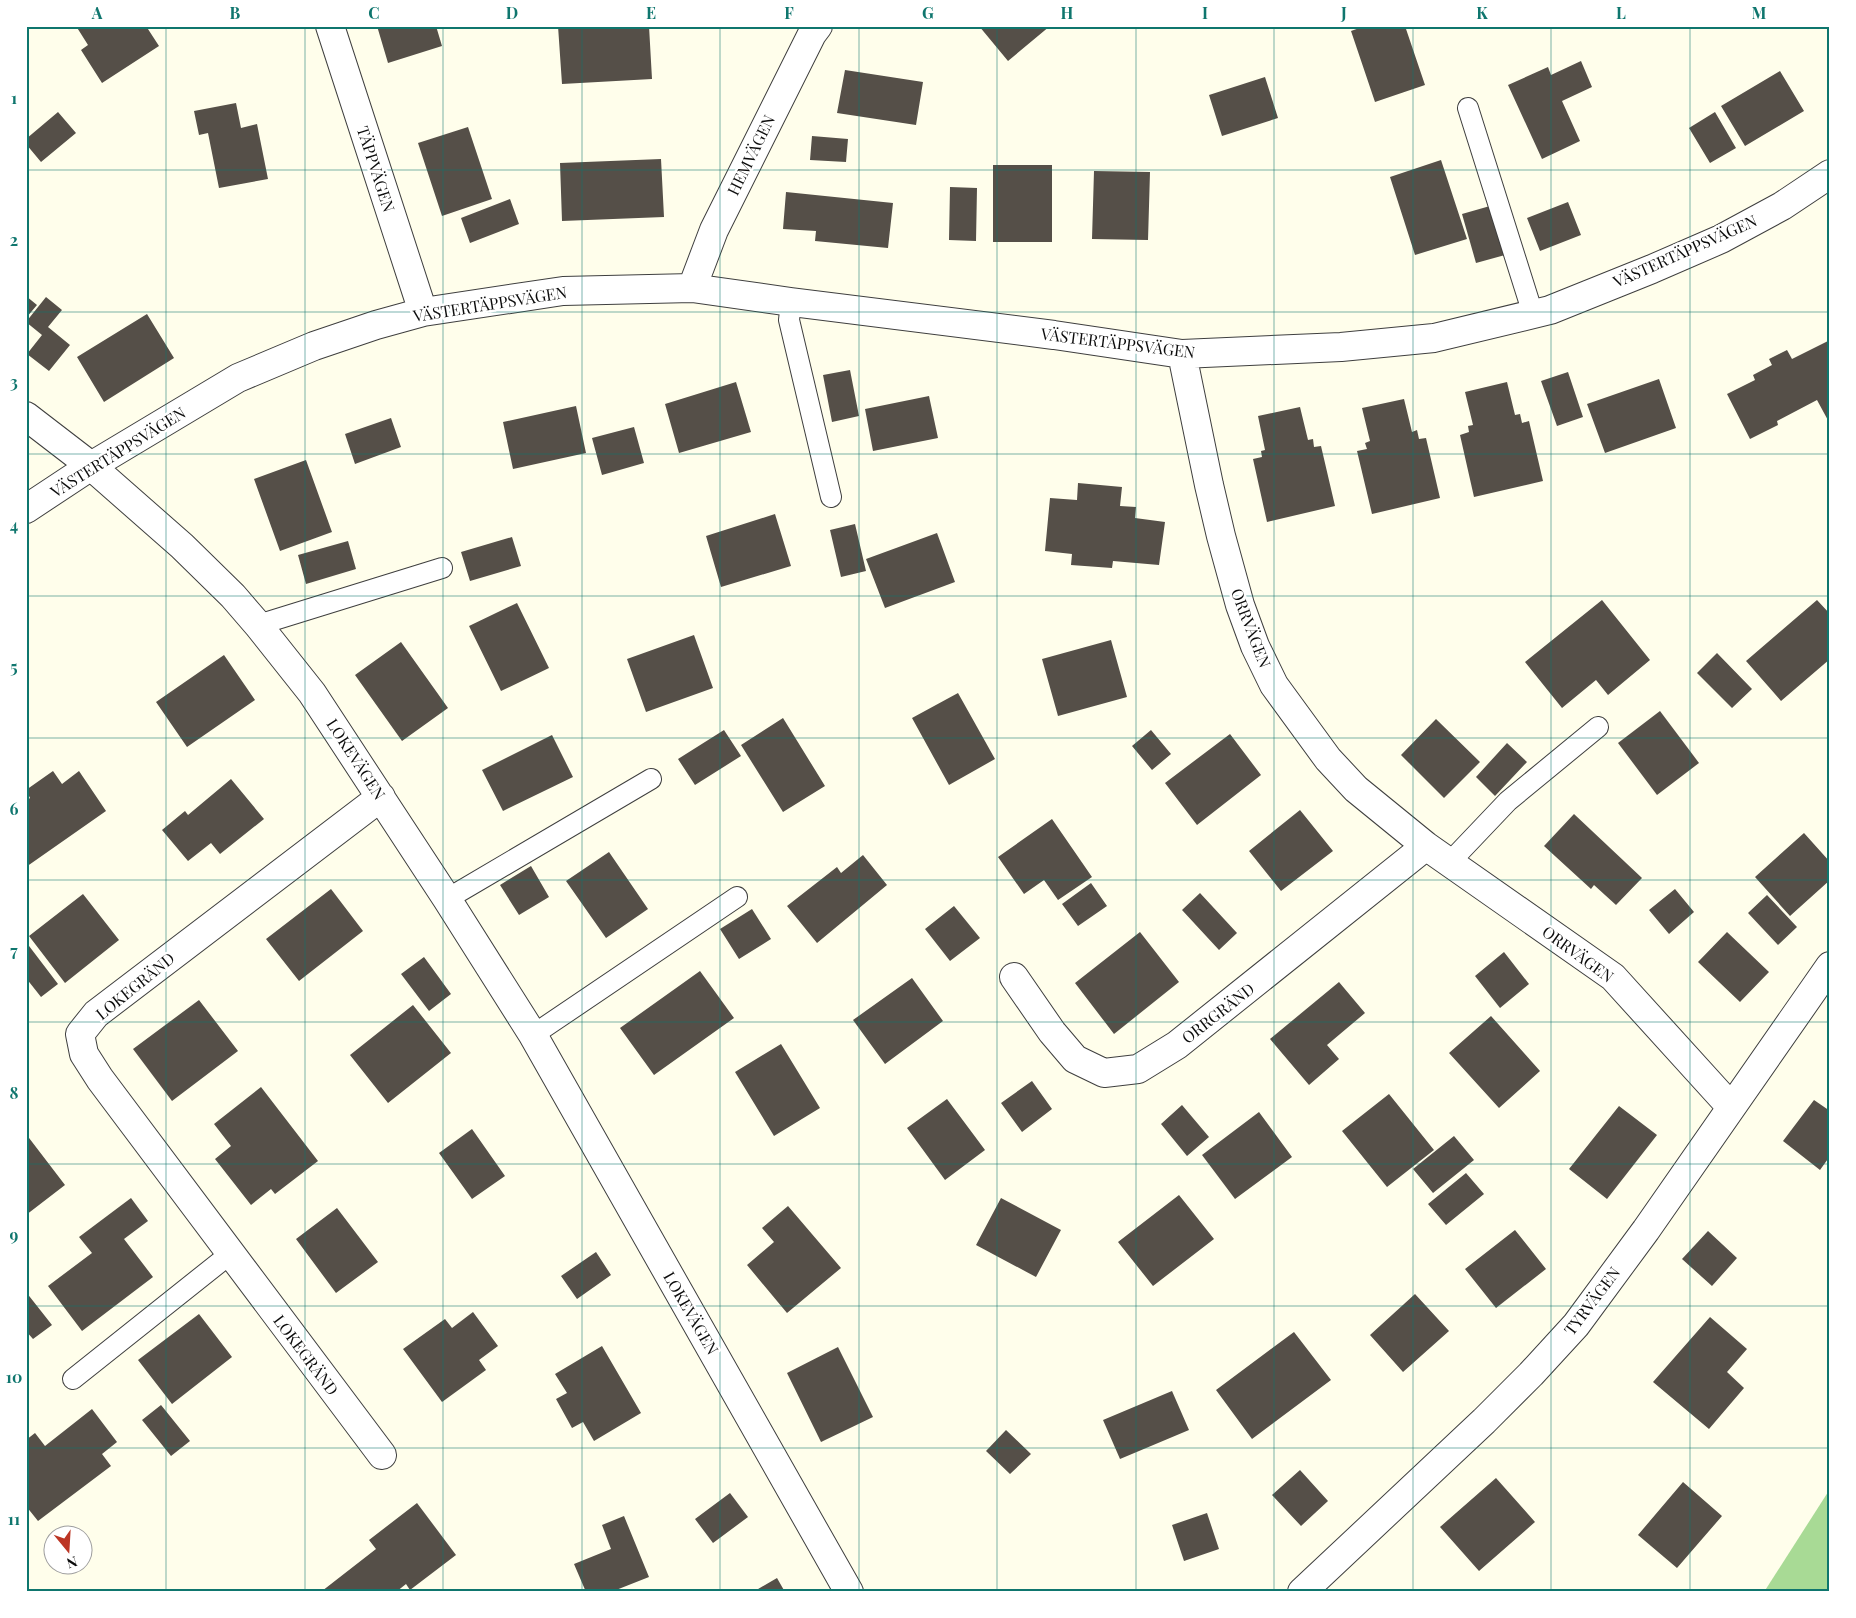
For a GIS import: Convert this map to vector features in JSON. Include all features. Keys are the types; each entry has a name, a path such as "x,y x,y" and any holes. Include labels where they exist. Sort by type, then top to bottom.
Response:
{"street":[{"name":"TÄPPVÄGEN","path":"330,26 422,312"},
{"name":"HEMVÄGEN","path":"692,288 714,230 812,34 818,26"},
{"name":"VÄSTERTÄPPSVÄGEN","path":"26,509 91,466 238,378 314,346 422,312 563,291 692,288 1054,335 1182,354 1341,347 1434,338 1558,306 1721,239 1782,206 1830,174"},
{"name":"ORRVÄGEN","path":"1182,354 1209,485 1240,605 1255,646 1274,685 1328,758 1356,789 1426,846 1612,977 1731,1107"},
{"name":"LOKEVÄGEN","path":"26,416 91,466 182,546 233,596 258,624 312,693 447,899 533,1035 849,1592"},
{"name":"LOKEGRÄND","path":"381,797 96,1014 80,1034 84,1054 100,1078 382,1455"},
{"name":"ORRGRÄND","path":"1014,977 1052,1032 1075,1059 1104,1074 1138,1069 1177,1045 1426,846"},
{"name":"TYRVÄGEN","path":"1302,1592 1484,1421 1576,1325 1646,1230 1830,966"}],"lane":[{"path":"1468,108 1533,314"},
{"path":"791,302 790,320 831,497"},
{"path":"258,624 442,568"},
{"path":"1450,862 1508,801 1598,728"},
{"path":"447,899 651,779"},
{"path":"533,1035 736,897"},
{"path":"74,1379 230,1254"}],"green space":[{"path":"1830,1489 1830,1592 1764,1592"}],"building":[{"path":"76,26 146,26 159,46 102,83 81,50 88,45"},
{"path":"377,26 436,26 442,46 388,63"},
{"path":"558,26 649,26 652,79 562,84"},
{"path":"979,26 1050,26 1008,61"},
{"path":"1365,26 1405,26 1425,85 1375,102 1351,31"},
{"path":"1581,61 1592,87 1562,101 1580,141 1542,159 1508,85 1548,67 1551,75"},
{"path":"845,70 923,82 916,125 837,113"},
{"path":"1780,71 1804,111 1745,146 1721,106"},
{"path":"1265,77 1278,118 1222,136 1209,95"},
{"path":"236,103 241,128 257,124 268,179 219,188 208,133 199,135 194,111"},
{"path":"58,112 76,133 41,162 26,144 26,139"},
{"path":"1715,112 1736,148 1710,163 1689,128"},
{"path":"468,127 492,199 442,216 418,143"},
{"path":"812,136 848,139 846,162 810,160"},
{"path":"661,159 664,217 562,221 560,163"},
{"path":"1441,160 1467,239 1415,255 1390,177"},
{"path":"993,165 1052,165 1052,242 993,242"},
{"path":"1094,171 1150,172 1148,240 1092,239"},
{"path":"950,187 977,188 976,241 949,240"},
{"path":"786,192 893,203 888,248 815,241 816,231 783,229"},
{"path":"510,199 519,224 470,243 461,218"},
{"path":"1568,202 1581,235 1540,251 1527,218"},
{"path":"1490,206 1505,255 1476,263 1462,214"},
{"path":"26,296 37,305 26,318"},
{"path":"46,297 62,310 48,327 70,345 49,371 27,354 42,335 26,322"},
{"path":"147,314 174,358 104,402 77,357"},
{"path":"1828,341 1830,345 1830,424 1817,400 1777,421 1778,425 1750,439 1727,394 1755,380 1753,375 1772,365 1769,359 1787,350 1792,359"},
{"path":"850,370 859,416 832,422 823,375"},
{"path":"1568,372 1583,417 1557,426 1541,381"},
{"path":"1659,379 1676,428 1605,453 1587,404"},
{"path":"736,382 751,432 679,453 665,404"},
{"path":"1507,382 1515,415 1520,414 1522,423 1529,421 1543,481 1474,497 1460,435 1469,432 1468,426 1473,425 1465,392"},
{"path":"929,396 938,438 873,451 865,409"},
{"path":"1404,399 1412,432 1417,430 1419,439 1426,438 1440,498 1372,514 1357,451 1367,449 1365,443 1370,441 1362,408"},
{"path":"576,406 586,453 513,469 503,422"},
{"path":"1300,407 1308,440 1313,439 1314,447 1321,446 1335,506 1267,522 1253,459 1262,457 1261,451 1265,450 1258,416"},
{"path":"391,418 401,447 355,464 345,434"},
{"path":"634,427 644,463 602,475 592,438"},
{"path":"306,460 332,532 280,551 254,479"},
{"path":"1078,483 1122,487 1120,506 1136,507 1135,518 1165,522 1159,565 1113,561 1112,568 1071,565 1072,554 1045,551 1050,498 1077,500"},
{"path":"775,514 791,566 721,587 706,536"},
{"path":"855,524 866,571 841,577 830,530"},
{"path":"937,533 955,582 885,608 866,559"},
{"path":"512,537 521,566 470,581 461,552"},
{"path":"348,541 356,569 306,584 298,555"},
{"path":"1602,600 1650,660 1608,695 1596,680 1562,708 1525,662"},
{"path":"1817,600 1830,614 1830,659 1781,701 1746,661"},
{"path":"517,603 549,668 501,691 469,626"},
{"path":"694,635 713,688 646,712 627,659"},
{"path":"1111,640 1127,697 1058,716 1042,659"},
{"path":"401,642 448,708 402,741 355,675"},
{"path":"1717,653 1752,689 1732,708 1697,673"},
{"path":"224,655 255,700 187,747 156,702"},
{"path":"958,693 995,759 949,785 912,718"},
{"path":"1660,711 1699,763 1657,795 1618,743"},
{"path":"783,718 825,786 783,812 741,745"},
{"path":"1436,719 1480,762 1444,798 1401,755"},
{"path":"724,730 741,756 695,785 678,759"},
{"path":"1151,730 1171,754 1152,770 1132,746"},
{"path":"1230,734 1261,775 1197,825 1165,783"},
{"path":"552,735 573,777 503,811 482,770"},
{"path":"1507,743 1527,762 1495,796 1476,777"},
{"path":"53,771 62,784 79,771 106,811 26,867 26,801 30,798 26,790"},
{"path":"231,779 264,819 220,854 211,843 188,861 162,830 185,811 188,815"},
{"path":"1300,810 1333,851 1281,891 1249,851"},
{"path":"1574,814 1642,878 1616,905 1594,885 1591,889 1544,846"},
{"path":"1052,819 1092,877 1058,900 1044,880 1024,894 998,857"},
{"path":"1804,833 1830,862 1830,880 1790,916 1755,877"},
{"path":"609,852 648,909 606,938 566,881"},
{"path":"863,855 887,885 817,943 787,906 837,867 841,873"},
{"path":"531,866 549,897 519,915 500,885"},
{"path":"1091,883 1107,906 1078,926 1062,904"},
{"path":"331,889 363,931 299,981 266,939"},
{"path":"1675,889 1694,912 1669,934 1649,910"},
{"path":"1200,893 1237,933 1219,950 1182,910"},
{"path":"83,894 119,940 65,983 29,936"},
{"path":"1767,895 1797,927 1778,945 1748,913"},
{"path":"954,906 980,938 950,961 925,929"},
{"path":"752,909 771,939 739,959 720,929"},
{"path":"1140,932 1179,982 1114,1034 1075,983"},
{"path":"1727,932 1769,972 1740,1002 1698,962"},
{"path":"26,942 58,984 41,997 26,978"},
{"path":"1504,952 1529,984 1500,1008 1475,976"},
{"path":"424,957 451,994 429,1011 401,974"},
{"path":"700,971 734,1018 654,1075 620,1028"},
{"path":"912,978 943,1021 885,1064 853,1020"},
{"path":"1339,982 1365,1013 1327,1045 1339,1059 1309,1085 1270,1039"},
{"path":"199,1000 238,1051 172,1101 133,1049"},
{"path":"413,1005 451,1053 388,1103 350,1055"},
{"path":"1491,1016 1540,1071 1499,1108 1449,1053"},
{"path":"781,1044 820,1108 774,1136 735,1072"},
{"path":"1032,1081 1052,1109 1022,1132 1001,1103"},
{"path":"261,1087 318,1161 275,1194 271,1189 251,1205 215,1159 231,1146 214,1124"},
{"path":"1389,1094 1434,1150 1387,1187 1342,1131"},
{"path":"947,1099 985,1150 945,1180 907,1128"},
{"path":"1814,1100 1830,1111 1830,1156 1820,1170 1783,1141"},
{"path":"1182,1105 1209,1137 1187,1156 1161,1124"},
{"path":"1619,1106 1657,1135 1607,1199 1569,1169"},
{"path":"1259,1112 1292,1157 1235,1199 1202,1155"},
{"path":"472,1129 505,1176 472,1199 439,1153"},
{"path":"26,1134 65,1185 26,1215"},
{"path":"1454,1136 1474,1160 1433,1193 1413,1169"},
{"path":"1466,1173 1484,1194 1446,1225 1428,1204"},
{"path":"1179,1195 1214,1239 1153,1286 1118,1242"},
{"path":"131,1198 148,1221 124,1239 153,1277 82,1331 48,1286 92,1253 79,1237"},
{"path":"1001,1198 1061,1230 1036,1277 976,1245"},
{"path":"788,1206 841,1268 787,1313 747,1265 774,1242 762,1228"},
{"path":"337,1208 378,1262 336,1293 296,1239"},
{"path":"1515,1230 1546,1269 1496,1308 1465,1269"},
{"path":"1708,1231 1737,1258 1712,1286 1682,1259"},
{"path":"596,1252 611,1275 577,1299 561,1276"},
{"path":"26,1292 52,1325 33,1339 26,1331"},
{"path":"1415,1294 1449,1331 1403,1372 1370,1335"},
{"path":"473,1312 498,1346 479,1360 486,1370 442,1402 403,1349 445,1319 452,1328"},
{"path":"199,1314 232,1357 172,1404 138,1360"},
{"path":"1710,1317 1747,1349 1727,1372 1744,1388 1709,1429 1653,1382"},
{"path":"1294,1332 1331,1380 1252,1439 1216,1390"},
{"path":"602,1346 641,1413 594,1441 583,1422 572,1428 556,1399 567,1393 555,1374"},
{"path":"838,1347 873,1417 821,1442 787,1373"},
{"path":"1172,1391 1189,1430 1120,1459 1103,1420"},
{"path":"161,1405 190,1441 171,1456 142,1420"},
{"path":"92,1409 117,1442 102,1454 111,1466 38,1521 26,1506 26,1440 35,1433 45,1446"},
{"path":"1006,1430 1031,1454 1010,1474 986,1451"},
{"path":"1300,1470 1328,1501 1301,1526 1272,1495"},
{"path":"1496,1478 1535,1522 1479,1571 1440,1527"},
{"path":"1683,1482 1722,1516 1677,1568 1638,1535"},
{"path":"730,1493 748,1517 713,1543 695,1519"},
{"path":"417,1503 456,1555 410,1590 406,1584 396,1592 322,1591 376,1549 369,1540"},
{"path":"1207,1513 1219,1549 1184,1561 1172,1525"},
{"path":"624,1516 649,1577 611,1592 586,1592 574,1564 611,1549 602,1525"},
{"path":"777,1578 785,1592 753,1592"}]}
